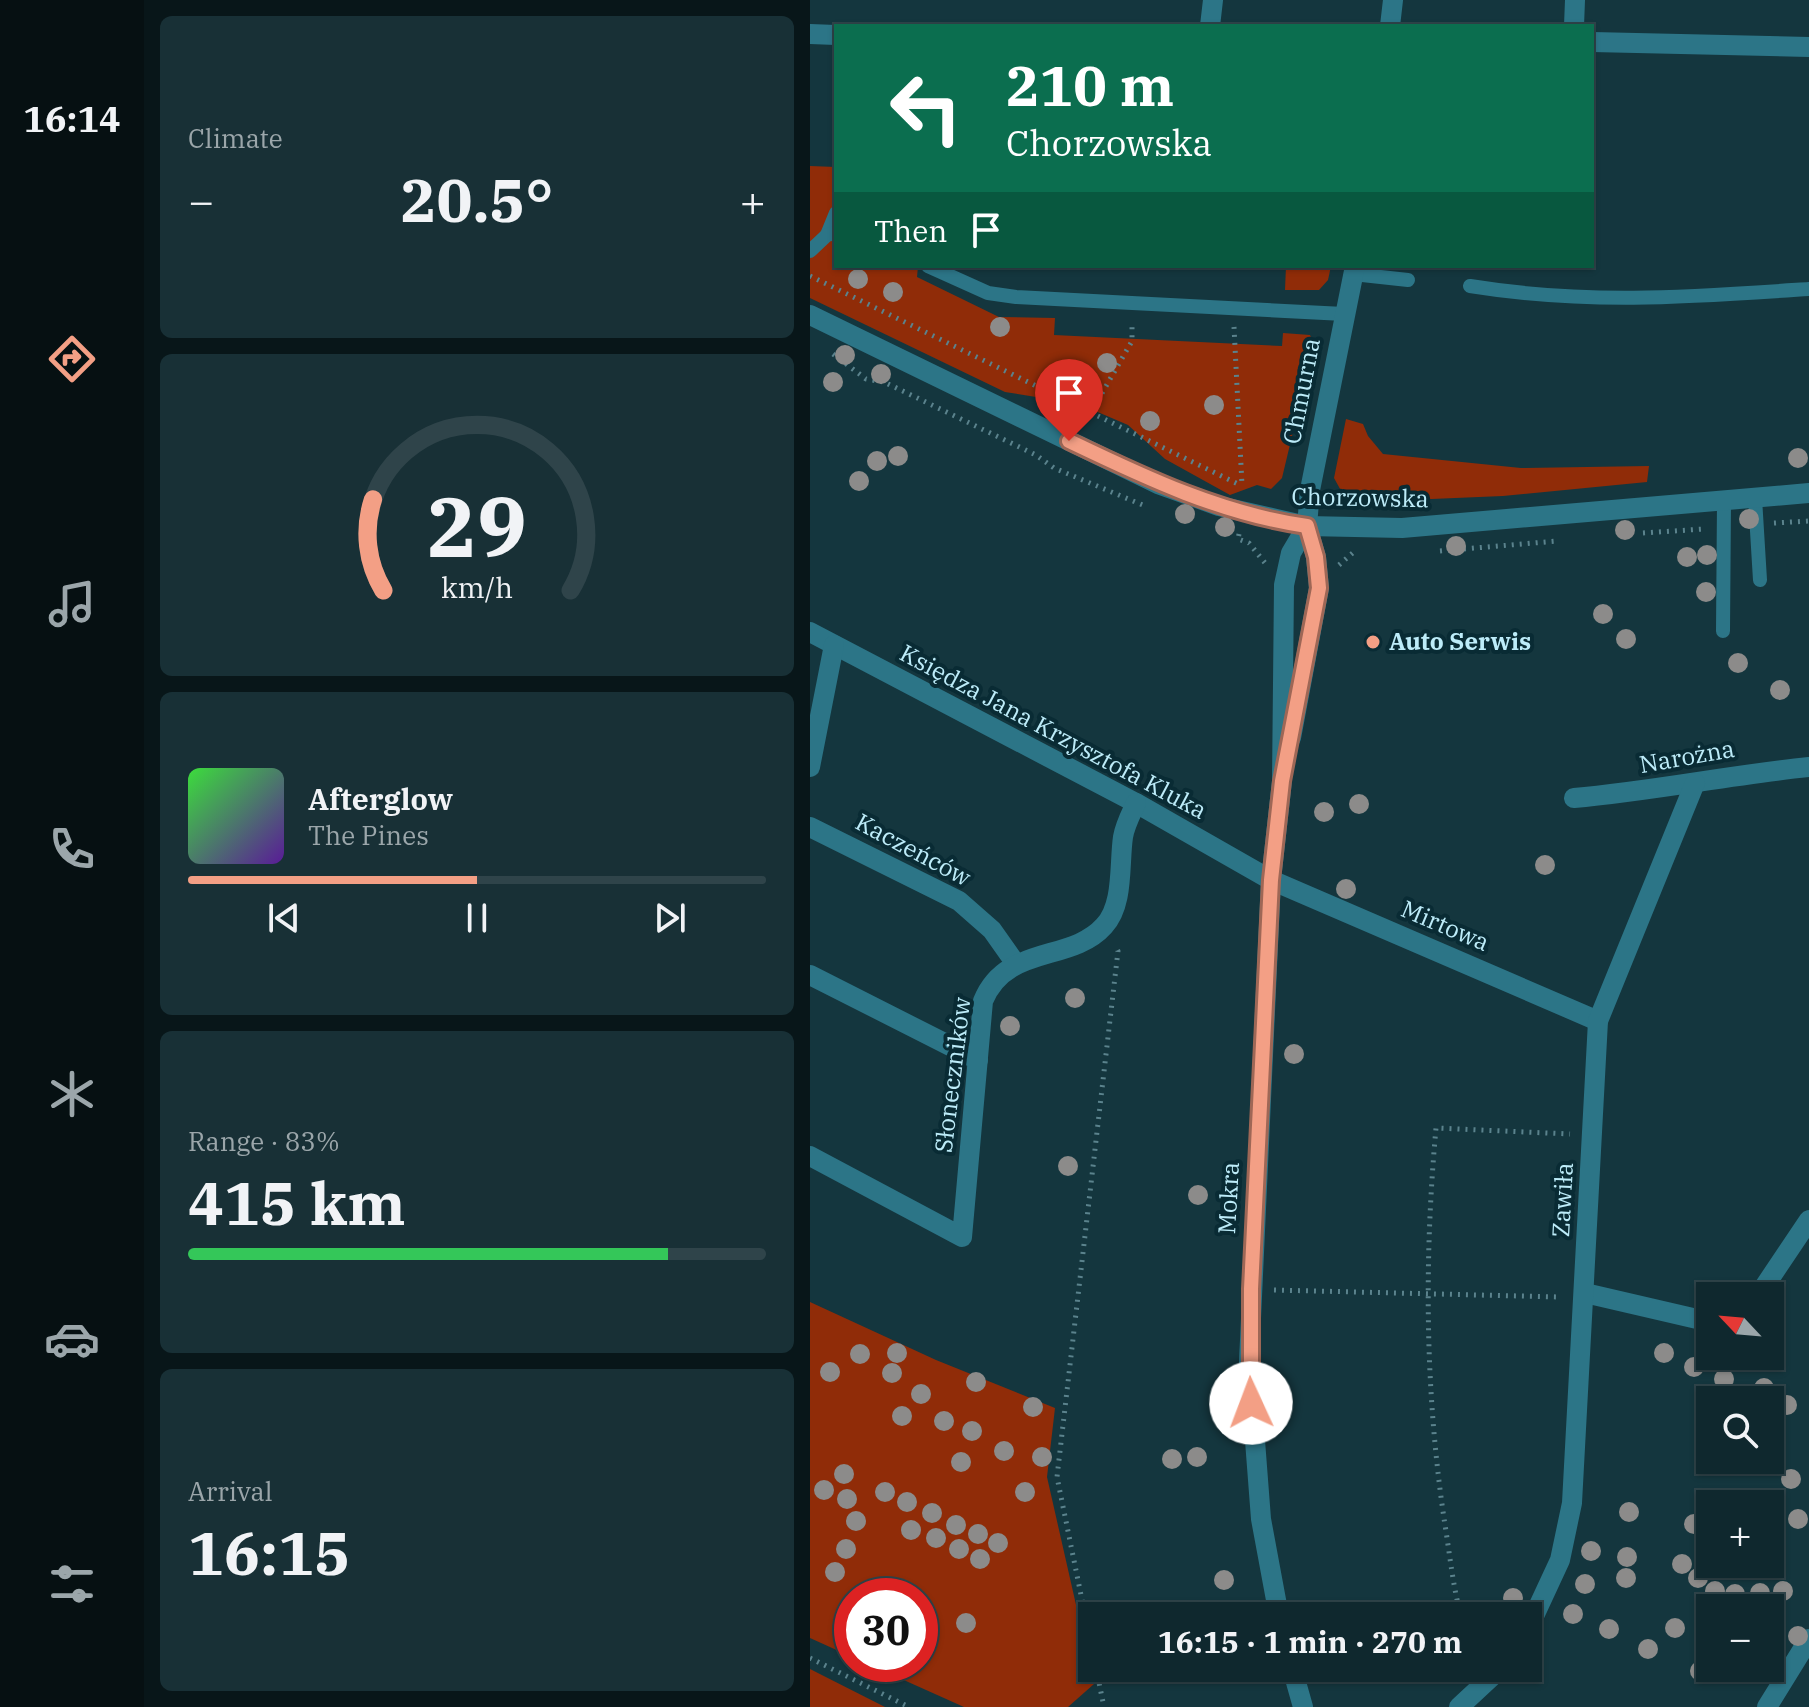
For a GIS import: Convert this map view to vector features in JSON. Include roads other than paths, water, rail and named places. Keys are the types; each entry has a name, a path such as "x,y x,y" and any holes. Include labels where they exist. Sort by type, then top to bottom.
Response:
{"street":[{"path":"1210,24 1213,0"},
{"path":"1390,24 1393,0"},
{"path":"1574,24 1575,0"},
{"path":"810,34 834,35"},
{"path":"1594,42 1809,47"},
{"name":"Chmurna","path":"1307,526 1317,445 1354,270"},
{"name":"Chorzowska","path":"810,315 1158,484 1245,514 1307,526 1402,528 1809,493"},
{"name":"Mokra","path":"1282,781 1284,585 1291,553 1307,526"},
{"name":"Mokra","path":"1276,1602 1261,1519 1253,1441 1249,1362 1251,1289 1271,880 1282,781 1319,588 1316,557 1307,526"},
{"name":"Księdza Jana Krzysztofa Kluka","path":"810,632 1136,803 1271,880"},
{"path":"810,767 834,645"},
{"name":"Narożna","path":"1574,798 1809,767"},
{"name":"Zawiła","path":"1541,1602 1555,1573 1568,1530 1585,1293 1598,1021 1695,783"},
{"name":"Słoneczników","path":"810,1156 962,1237 983,1001 996,979 1016,964 1102,929 1114,909 1124,835 1136,803"},
{"name":"Kaczeńców","path":"810,827 959,901 992,930 1016,964"},
{"name":"Mirtowa","path":"1271,880 1598,1021"},
{"path":"810,975 978,1060"},
{"path":"1767,1282 1809,1220"},
{"path":"1585,1293 1696,1319"},
{"path":"1767,1707 1809,1639"},
{"path":"1296,1682 1303,1707"},
{"path":"1459,1707 1486,1682"}],"lane":[{"path":"810,251 832,234"},
{"path":"932,268 988,293 1344,314"},
{"path":"1354,270 1408,280"},
{"path":"1470,286 1534,296 1596,300 1809,289"},
{"path":"1755,498 1760,580"},
{"path":"1723,631 1724,501"}],"place":[{"name":"Auto Serwis","path":"1373,642"}]}
